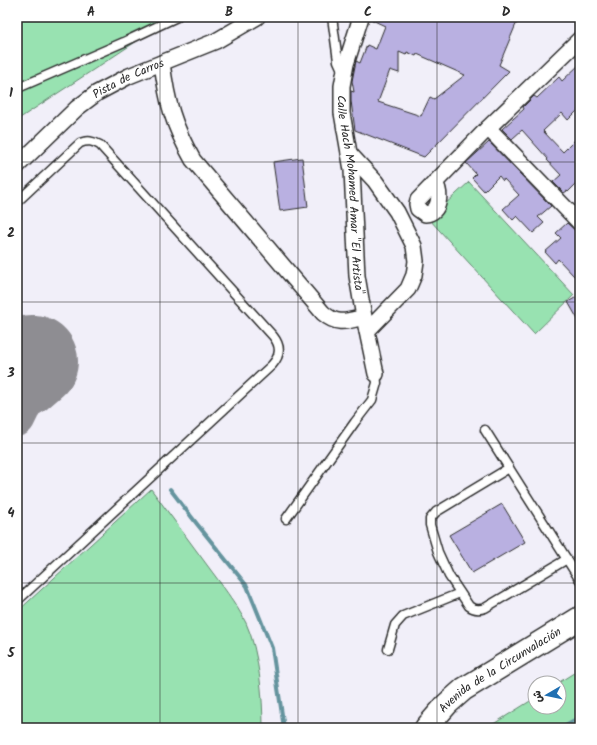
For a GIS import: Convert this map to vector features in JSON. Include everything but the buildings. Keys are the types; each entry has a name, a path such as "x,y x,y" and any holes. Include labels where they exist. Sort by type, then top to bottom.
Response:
{"main road":[{"name":"Avenida de la Circunvalación","path":"426,728 447,704 464,689 580,618"}],"street":[{"name":"Pista de Carros","path":"17,166 87,100 113,83 216,41 257,17"},
{"name":"Calle Hach Mohamed Amar \"El Artista\"","path":"361,17 348,54 344,74 342,113 352,170 357,276 365,324 376,374"},
{"path":"435,182 488,128 577,47"},
{"path":"162,63 172,116 180,136 193,160 323,313 335,322 348,321 365,324 408,289 414,275 416,261 414,246 397,212 375,181 349,153"},
{"path":"488,128 580,223"}],"lane":[{"path":"18,88 124,42 177,17"},
{"path":"332,17 338,61 344,74"},
{"path":"17,202 80,143 94,141 100,145 273,336 278,342 280,351 278,359 272,365 17,601"},
{"path":"286,519 356,420 372,400 377,383 376,374"},
{"path":"485,430 580,580"},
{"path":"509,468 436,512 430,519 430,525 438,552 449,576 472,608 481,610 567,559"},
{"path":"388,649 395,625 403,616 460,593"}],"green space":[{"path":"17,17 167,17 140,39 17,120"},
{"path":"469,182 574,295 534,334 429,219"},
{"path":"151,489 238,608 246,623 257,661 261,689 263,728 17,728 17,612"},
{"path":"580,669 580,728 487,728 527,703 527,715 567,715 567,677"}],"waterway":[{"path":"170,489 247,586 272,648 284,728"},
{"path":"560,728 580,717"},
{"path":"398,728 405,725"}],"taxiway":[{"path":"17,367 25,386 25,399 17,418"}],"runway":[{"path":"17,374 32,361"}]}
